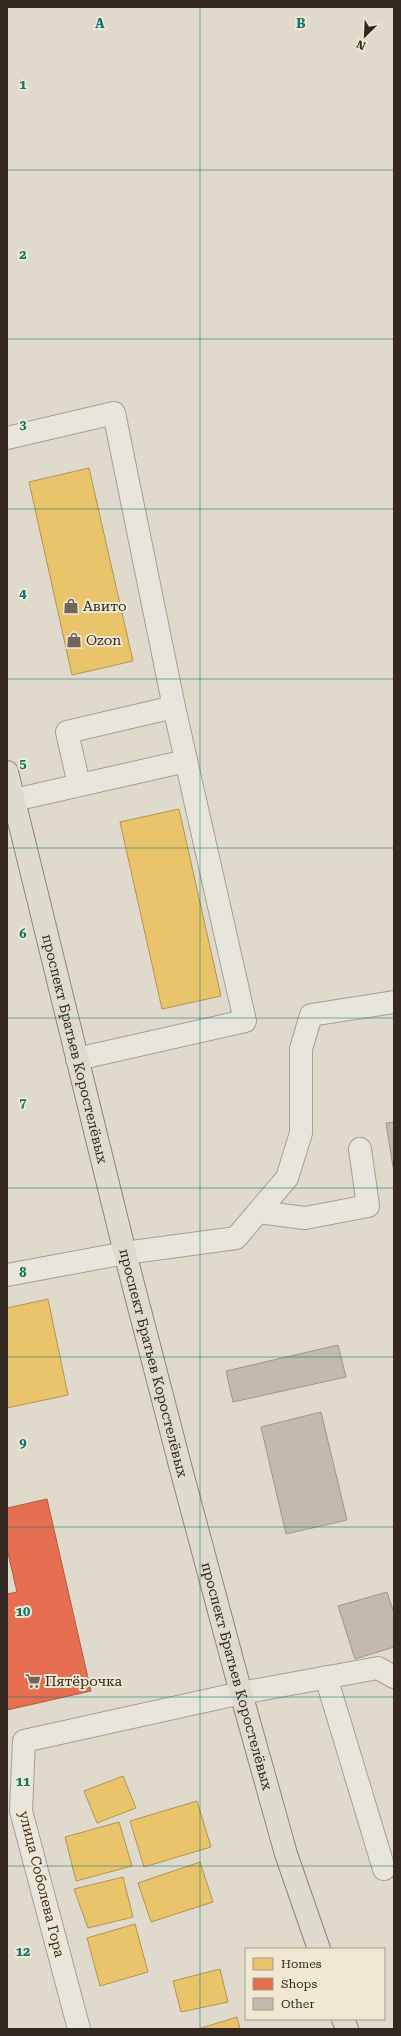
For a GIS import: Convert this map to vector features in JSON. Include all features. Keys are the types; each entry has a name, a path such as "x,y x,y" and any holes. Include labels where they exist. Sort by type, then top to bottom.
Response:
{"main road":[{"name":"проспект Братьев Коростелёвых","path":"7,772 76,1059 125,1254 240,1693 286,1854 319,1948"}],"street":[{"path":"7,438 114,413 174,707 245,1021 76,1059"},
{"path":"79,785 67,732 174,707"},
{"path":"14,800 186,761"},
{"path":"7,1275 125,1254 236,1238 287,1178 301,1133 301,1049 311,1015 394,1002"},
{"path":"258,1212 305,1218 368,1206 360,1149"},
{"name":"улица Соболева Гора","path":"79,2029 21,1811 16,1743 240,1693 326,1677 378,1668 394,1677"},
{"path":"326,1677 384,1869"}],"building: Homes":[{"path":"89,468 133,661 72,675 29,482"},
{"path":"179,809 221,996 162,1009 120,822"},
{"path":"48,1299 68,1395 7,1408 7,1308"},
{"path":"123,1776 136,1808 97,1823 84,1791"},
{"path":"197,1801 211,1847 144,1867 130,1821"},
{"path":"119,1822 132,1866 76,1881 65,1837"},
{"path":"200,1862 213,1902 151,1922 138,1883"},
{"path":"123,1877 133,1917 88,1928 74,1889"},
{"path":"135,1924 148,1972 100,1986 87,1938"},
{"path":"220,1969 228,2002 181,2012 173,1981"},
{"path":"237,2017 240,2029 198,2029"}],"building: Shops":[{"path":"47,1499 91,1691 7,1710 7,1594 17,1592 7,1549 7,1508"}],"building: Other":[{"path":"394,1122 394,1173 386,1123"},
{"path":"338,1345 346,1377 233,1402 226,1371"},
{"path":"321,1412 347,1520 286,1534 261,1427"},
{"path":"387,1592 394,1613 394,1647 355,1659 338,1606"}],"place":[{"name":"Авито","path":"71,606"},
{"name":"Ozon","path":"74,640"},
{"name":"Пятёрочка","path":"33,1681"}]}
